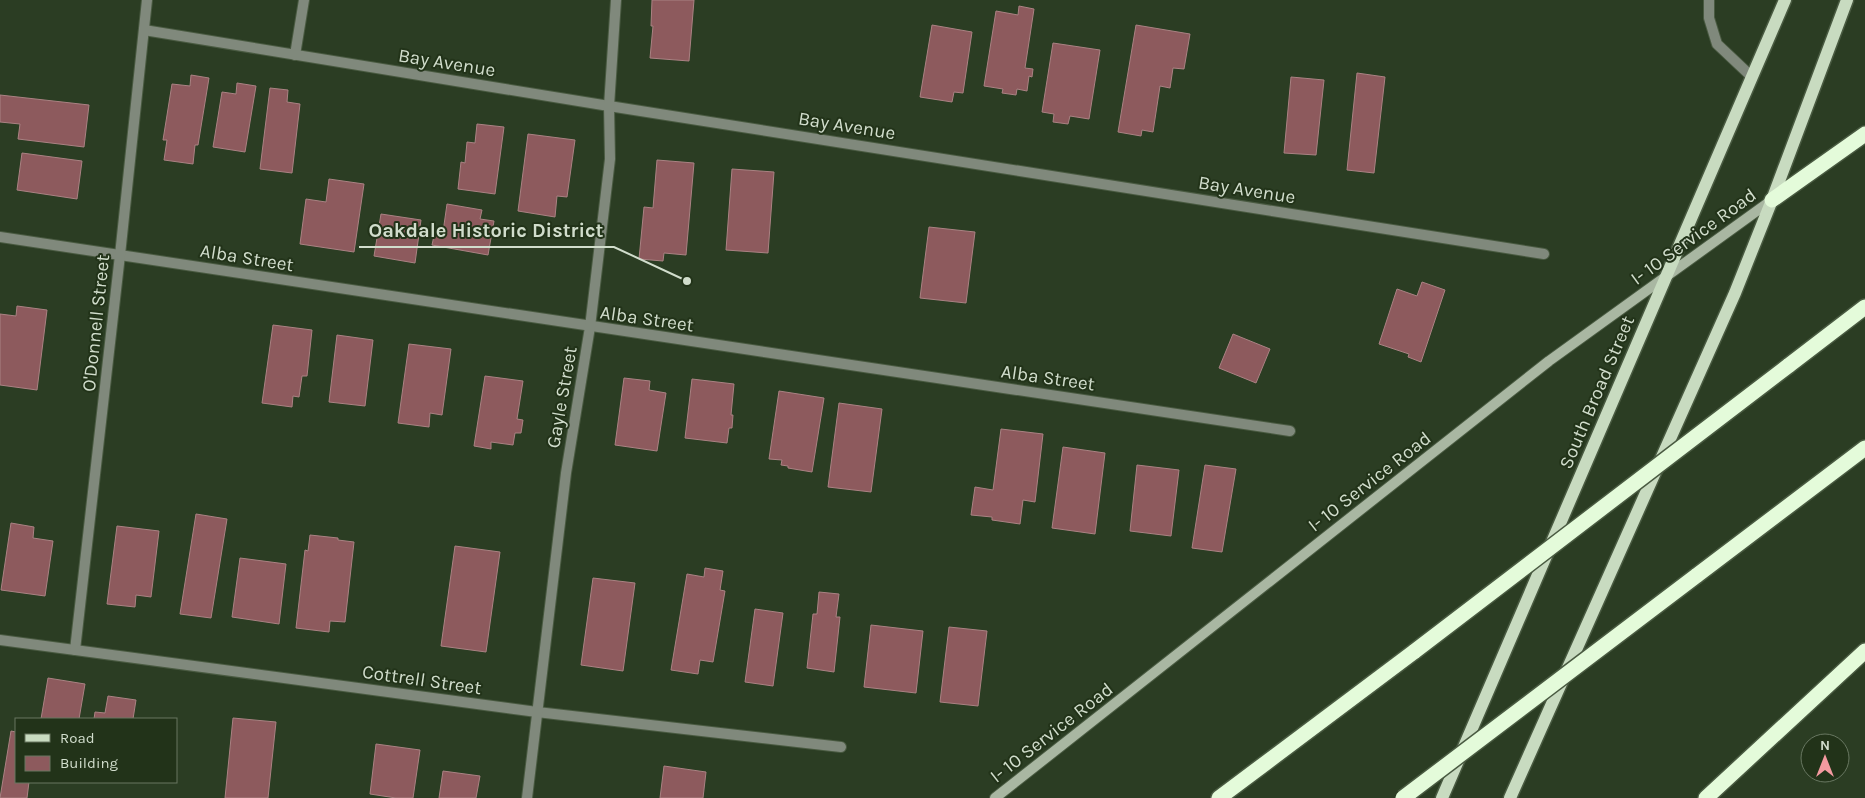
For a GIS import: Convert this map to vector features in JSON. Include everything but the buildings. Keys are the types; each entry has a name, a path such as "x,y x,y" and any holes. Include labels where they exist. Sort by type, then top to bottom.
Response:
{"highway":[{"path":"1772,200 1865,134"},
{"path":"1219,798 1415,651 1865,307"},
{"path":"1403,798 1865,448"},
{"path":"1706,798 1865,651"}],"main road":[{"name":"South Broad Street","path":"1442,798 1784,0"},
{"path":"1510,798 1735,292 1772,200 1847,0"},
{"name":"I- 10 Service Road","path":"995,798 1549,361 1772,200"}],"street":[{"name":"O'Donnell Street","path":"75,650 147,0"},
{"path":"295,55 304,0"},
{"name":"Gayle Street","path":"527,798 566,473 590,327 610,159 610,106 616,0"},
{"path":"1708,0 1709,18 1718,44 1752,76"},
{"name":"Bay Avenue","path":"144,30 1544,254"},
{"name":"Alba Street","path":"0,237 1290,431"},
{"name":"Cottrell Street","path":"0,640 537,712 841,747"}],"place":[{"name":"Oakdale Historic District","path":"687,281"}]}
